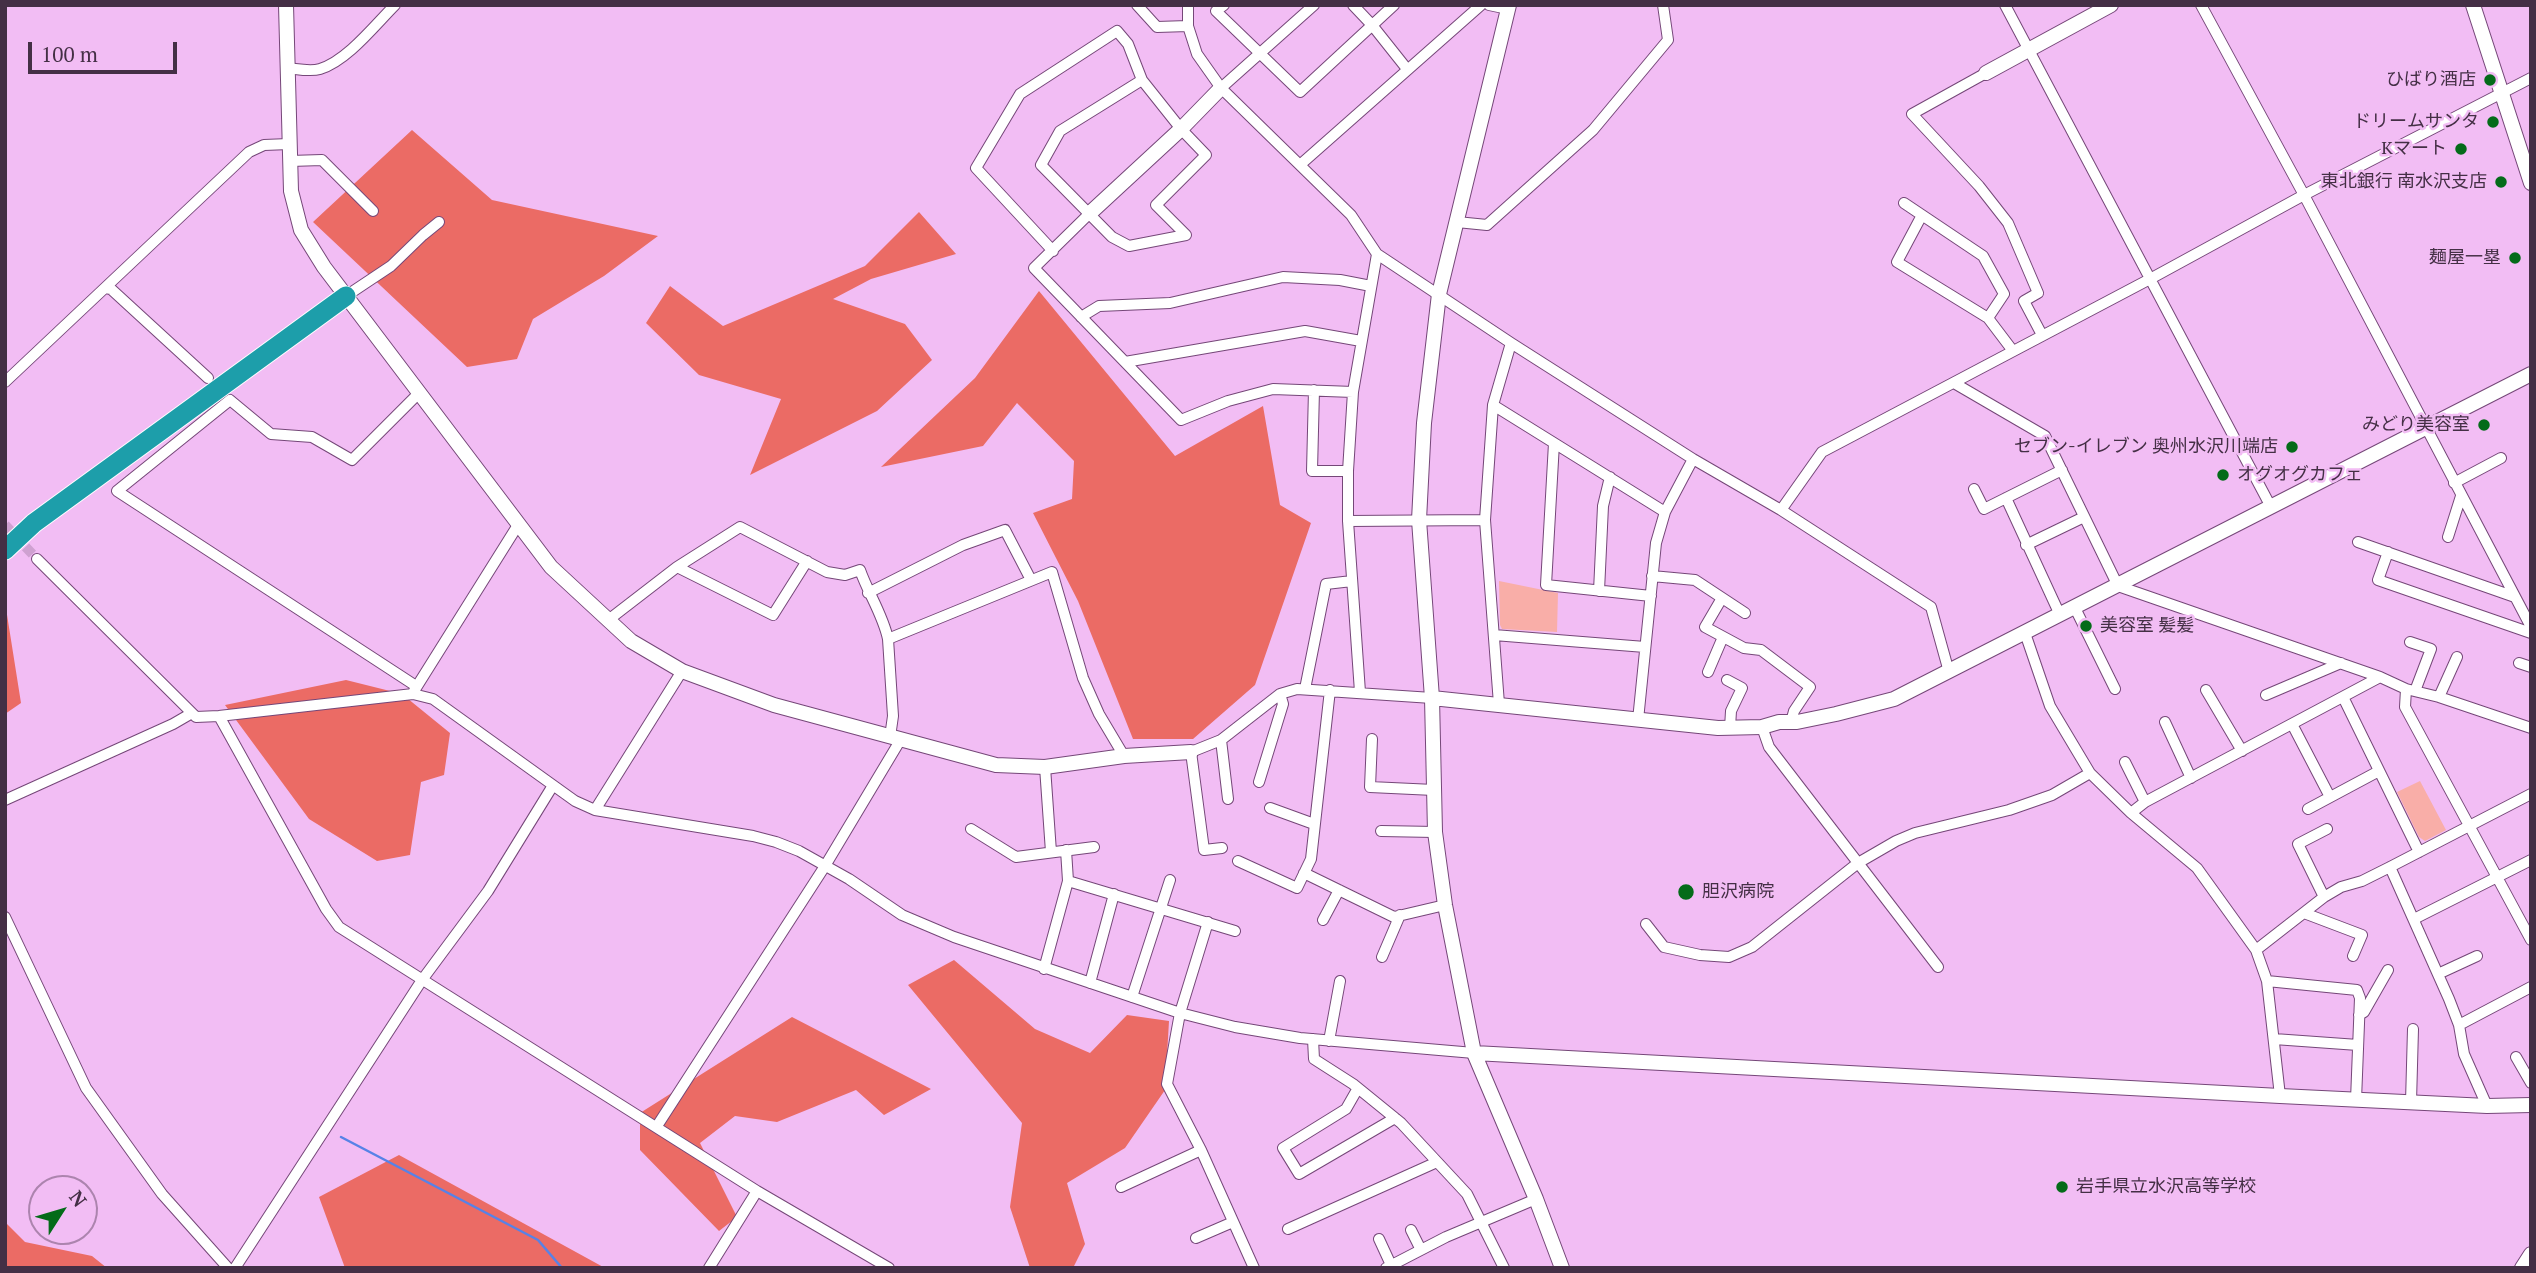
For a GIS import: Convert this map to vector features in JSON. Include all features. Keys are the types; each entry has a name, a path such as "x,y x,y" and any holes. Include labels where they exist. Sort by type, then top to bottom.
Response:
{"highway":[{"path":"5,550 34,523 345,296"},
{"path":"5,538 34,523"}],"street":[{"path":"286,5 291,191 301,230 345,296 551,567 631,641 682,671 774,705 996,765 1045,767 1125,756 1191,752 1221,740 1280,694 1297,689 1499,704 1730,728 1762,727 1836,714 1894,699 2531,374"},
{"path":"288,68 314,70 333,63 344,56 395,5"},
{"path":"1137,5 1157,27 1188,26"},
{"path":"1188,5 1188,26 1197,54 1221,88 1351,215 1377,254 1693,459 1782,510 1931,607 1949,672"},
{"path":"1224,5 1216,10 1300,92 1395,5"},
{"path":"1314,5 1259,52 1034,268 1181,420 1228,401 1273,389 1353,392"},
{"path":"1353,5 1407,69"},
{"path":"1301,164 1481,5"},
{"path":"1489,5 1508,7 1439,294 1424,423 1419,520 1432,698 1435,832 1445,905 1474,1053 1562,1268"},
{"path":"1457,222 1487,225 1593,130 1668,40 1663,5"},
{"path":"2005,5 2272,507"},
{"path":"2042,335 2024,301 2038,293 2008,223 1979,186 1912,114 2111,5"},
{"path":"2201,5 2304,195 2531,630"},
{"path":"2473,5 2530,177"},
{"path":"1053,251 976,168 1020,94 1117,31 1128,44 1142,80 1181,129 1206,155 1156,205 1186,235 1129,246 1112,237 1041,165 1060,131 1142,80"},
{"path":"1782,510 1822,452 2304,195 2531,78"},
{"path":"5,382 249,152 264,145 289,144"},
{"path":"290,161 322,160 373,211"},
{"path":"1904,203 1983,256 2004,294 1988,318"},
{"path":"1922,215 1897,261 1988,318 2013,351"},
{"path":"345,296 391,266 439,222"},
{"path":"1360,692 1348,521 1348,471 1353,392 1377,254"},
{"path":"1081,317 1098,306 1170,303 1283,277 1340,280 1371,286"},
{"path":"105,288 111,289 208,378"},
{"path":"1125,362 1305,331 1362,341"},
{"path":"1499,704 1485,520 1489,431 1493,405 1511,343"},
{"path":"1954,383 2046,436 2118,586 2341,663 2410,690 2531,728"},
{"path":"1314,390 1312,471 1348,471"},
{"path":"420,392 352,460 312,437 271,434 230,400 117,491 415,690 433,699 575,801 595,810 776,842 825,866 902,915 1044,969 1180,1013 1235,1027 1329,1041 1474,1053 2280,1096 2531,1105"},
{"path":"1493,405 1665,512"},
{"path":"1554,443 1546,585 1651,596"},
{"path":"2454,483 2501,458"},
{"path":"1638,720 1656,543 1665,512 1693,459"},
{"path":"1974,489 1984,509 2062,470"},
{"path":"1599,591 1603,506 1610,477"},
{"path":"2448,537 2461,496"},
{"path":"2006,498 2060,615"},
{"path":"2026,545 2084,517"},
{"path":"1348,521 1485,520"},
{"path":"415,690 518,525"},
{"path":"607,621 677,567 740,527 827,572 845,575 860,570 867,593 886,628 888,639 895,738 825,866 657,1126"},
{"path":"867,593 963,545 1004,530 1031,580"},
{"path":"2358,542 2515,597"},
{"path":"2388,552 2378,580 2531,630"},
{"path":"37,559 196,717 415,690"},
{"path":"677,567 773,615 807,561"},
{"path":"888,639 1052,572 1083,678 1099,714 1125,756"},
{"path":"1653,576 1695,580 1745,613"},
{"path":"1306,689 1326,584 1352,581"},
{"path":"1722,598 1705,627 1744,648 1762,650 1810,687 1794,711 1791,722"},
{"path":"2075,608 2115,689"},
{"path":"2025,633 2050,706 2090,773 2131,813 2197,868 2256,950 2267,981 2280,1096"},
{"path":"1494,635 1645,647"},
{"path":"1708,672 1723,637"},
{"path":"2410,642 2431,649 2410,690 2405,707 2531,940"},
{"path":"2439,697 2457,657"},
{"path":"2266,695 2341,663"},
{"path":"2519,663 2531,667"},
{"path":"595,810 682,671"},
{"path":"2131,813 2145,802 2380,677"},
{"path":"1727,680 1742,688 1731,711 1730,728"},
{"path":"1238,861 1297,888 1311,859 1330,690"},
{"path":"2206,690 2242,751"},
{"path":"1259,782 1283,704 1280,694"},
{"path":"2343,697 2419,852"},
{"path":"5,800 192,713"},
{"path":"219,716 326,909 339,927 757,1191 889,1268"},
{"path":"2165,722 2191,778"},
{"path":"2292,724 2330,797"},
{"path":"1762,727 1769,747 1938,967"},
{"path":"1372,739 1370,787 1434,790"},
{"path":"1221,740 1228,799"},
{"path":"1191,752 1204,850 1222,848"},
{"path":"2125,762 2145,802"},
{"path":"1045,767 1051,852"},
{"path":"2308,809 2379,771"},
{"path":"1646,923 1664,947 1700,955 1729,957 1752,947 1858,863 1896,841 2052,795 2090,773"},
{"path":"235,1268 422,980 488,891 552,786"},
{"path":"2256,950 2341,887 2362,881 2531,793"},
{"path":"1270,808 1314,824"},
{"path":"2324,897 2298,844 2327,828"},
{"path":"971,829 1016,857 1094,847"},
{"path":"1381,831 1435,832"},
{"path":"1044,969 1068,881 1066,850"},
{"path":"2414,919 2531,860"},
{"path":"2390,867 2459,1025 2464,1054 2487,1105"},
{"path":"1304,873 1394,917 1445,905"},
{"path":"1132,997 1170,880"},
{"path":"1068,881 1235,931"},
{"path":"1323,920 1339,890"},
{"path":"1090,983 1114,894"},
{"path":"2304,913 2362,935 2353,956"},
{"path":"1382,957 1400,915"},
{"path":"5,917 86,1088 162,1194 228,1268"},
{"path":"1208,922 1180,1013 1167,1084 1201,1150 1254,1268"},
{"path":"2438,974 2477,956"},
{"path":"2359,1015 2364,1012 2388,970"},
{"path":"1329,1041 1340,981"},
{"path":"2267,981 2357,990 2359,1015 2356,1100"},
{"path":"2459,1025 2531,987"},
{"path":"2411,1102 2413,1029"},
{"path":"1313,1039 1314,1059 1358,1088 1395,1118 1467,1194 1503,1268"},
{"path":"2274,1039 2358,1045"},
{"path":"2516,1057 2531,1083"},
{"path":"1358,1088 1346,1109 1283,1148 1299,1174 1395,1118"},
{"path":"1121,1187 1201,1150"},
{"path":"1288,1230 1437,1162"},
{"path":"709,1268 757,1191"},
{"path":"1379,1239 1389,1266 1536,1199"},
{"path":"1195,1238 1233,1222"},
{"path":"1411,1230 1421,1250"},
{"path":"2522,1268 2531,1254"}],"shaded area":[{"path":"412,130 492,200 658,236 604,276 533,319 517,359 467,367 313,222"},
{"path":"919,212 956,254 871,279 833,299 905,324 932,360 877,411 750,475 781,399 699,375 646,323 670,286 723,326 865,266"},
{"path":"1039,291 1175,456 1263,406 1280,505 1311,523 1255,685 1193,739 1133,739 1078,601 1033,513 1072,499 1074,461 1017,403 983,446 881,467 975,378"},
{"path":"1499,581 1558,593 1557,632 1502,629"},
{"path":"5,602 21,703 5,714"},
{"path":"346,680 402,694 450,733 444,775 421,782 410,855 377,861 309,819 225,705"},
{"path":"2420,781 2446,830 2425,841 2419,837 2397,792"},
{"path":"954,960 1035,1029 1090,1053 1127,1015 1169,1021 1165,1090 1125,1148 1067,1183 1085,1244 1073,1268 1030,1268 1010,1207 1022,1123 908,985"},
{"path":"792,1017 931,1089 884,1115 856,1090 777,1122 735,1116 700,1143 737,1217 719,1231 640,1150 640,1113"},
{"path":"399,1155 605,1268 345,1268 319,1197"},
{"path":"5,1222 28,1245 92,1256 107,1268 5,1268"}],"waterway":[{"path":"341,1137 538,1240 562,1268"}],"tunnel":[{"path":"5,525 37,559"}],"place":[{"name":"ひばり酒店","path":"2490,80"},
{"name":"ドリームサンタ","path":"2493,122"},
{"name":"Kマート","path":"2461,149"},
{"name":"東北銀行 南水沢支店","path":"2501,182"},
{"name":"麺屋一塁","path":"2515,258"},
{"name":"みどり美容室","path":"2484,425"},
{"name":"セブン-イレブン 奥州水沢川端店","path":"2292,447"},
{"name":"オグオグカフェ","path":"2223,475"},
{"name":"美容室 髪髪","path":"2086,626"},
{"name":"胆沢病院","path":"1686,892"},
{"name":"岩手県立水沢高等学校","path":"2062,1187"}]}
